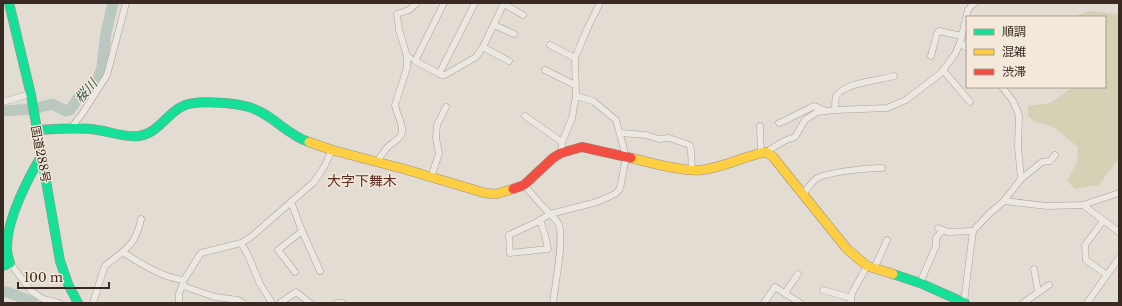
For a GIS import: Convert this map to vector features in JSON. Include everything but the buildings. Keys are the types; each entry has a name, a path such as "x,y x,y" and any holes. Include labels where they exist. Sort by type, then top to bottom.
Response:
{"main road":[{"name":"国道288号","path":"9,3 31,95 60,261 68,284 78,303"},
{"path":"36,126 98,130 128,136 140,136 156,129 185,104 196,102 248,107 260,111 299,139 485,194 496,194 514,190 524,185 553,158 561,153 582,148 692,171 711,169 763,152 773,157 847,249 871,267 920,283 964,303"},
{"path":"6,265 7,243 12,225 27,184 42,155"}],"street":[{"path":"71,128 82,114 107,75 126,3"},
{"path":"376,162 386,149 402,134 395,105 407,68 407,56 399,30 397,14 413,8 417,3"},
{"path":"415,61 444,3"},
{"path":"440,74 475,3"},
{"path":"561,153 562,142 570,126 576,96 575,58 600,3"},
{"path":"967,16 968,10 975,3"},
{"path":"407,56 440,74 445,75 476,57 483,47 504,4 523,15"},
{"path":"760,126 763,152 795,137 808,117 817,112 824,110 882,109 897,105 925,86 943,70 964,44 962,36 966,19"},
{"path":"494,25 514,34"},
{"path":"931,56 937,33 939,31 962,36"},
{"path":"550,45 575,58"},
{"path":"483,47 510,61"},
{"path":"545,70 575,86"},
{"path":"943,70 970,102"},
{"path":"835,110 835,99 841,91 863,82 877,81 894,76"},
{"path":"1003,88 1014,101 1019,115 1018,147 1021,180"},
{"path":"3,102 31,95"},
{"path":"540,220 548,249 510,253 509,235 550,214 597,202 615,194 619,190 621,184 626,157 621,133 614,117 594,101 576,96"},
{"path":"779,123 784,122 814,106 824,110"},
{"path":"431,177 439,154 436,138 437,125 446,107"},
{"path":"525,116 562,142"},
{"path":"621,133 646,135 659,139 669,138 687,144 690,146 691,150 692,171"},
{"path":"179,303 179,294 183,283 201,252 241,243 251,237 314,182 324,167 332,150"},
{"path":"964,303 972,231 1004,201 1021,180 1042,162 1050,161 1055,154"},
{"path":"803,194 815,180 825,175 857,169 882,168"},
{"path":"524,185 555,218 559,225 560,238 553,303"},
{"path":"1004,201 1047,206 1083,205 1119,193"},
{"path":"291,202 320,271"},
{"path":"1083,205 1119,232"},
{"path":"93,303 106,265 123,252 134,240 141,219"},
{"path":"1103,220 1085,246 1086,260 1107,275"},
{"path":"920,283 936,246 936,238 940,230 972,231"},
{"path":"295,272 278,250 302,231"},
{"path":"823,290 850,301 857,283 871,267 887,240"},
{"path":"241,243 248,255 260,284 272,303"},
{"path":"123,252 137,262 215,297 238,300 243,303"},
{"path":"1087,303 1119,258"},
{"path":"6,265 31,291 43,299 59,303"},
{"path":"1034,269 1038,292"},
{"path":"785,293 798,274"},
{"path":"1023,303 1049,284"},
{"path":"764,302 774,287 800,303"},
{"path":"280,303 296,292 310,303"},
{"path":"337,303 342,303"}],"shaded area":[{"path":"1089,11 1119,14 1119,158 1099,185 1075,189 1067,181 1077,162 1078,147 1052,126 1035,122 1028,116 1028,106 1050,103 1072,88 1106,88 1106,16 1075,16"}],"waterway":[{"name":"桜川","path":"3,111 33,109 52,104 66,111 70,110 78,98 90,89 98,79 102,67 106,33 113,3"},
{"name":"桜川","path":"3,291 33,303"}],"traffic: fast":[{"path":"9,3 31,95 60,261 68,284 78,303"},
{"path":"37,130 67,128 98,130 124,136 139,136 157,128 181,107 195,103 215,102 249,107 257,110 294,135 309,142"},
{"path":"3,266 10,263 7,254 8,234 15,210 25,186 42,155"},
{"path":"893,274 920,283 965,303"}],"traffic: slow":[{"path":"309,142 332,150 485,193 496,194 513,189"},
{"path":"631,158 685,170 701,170 717,167 766,152 773,157 847,249 867,266 893,274"}],"traffic: jam":[{"path":"513,189 524,185 553,158 561,153 582,147 631,158"}],"district":[{"name":"大字下舞木","path":"362,181"}]}
